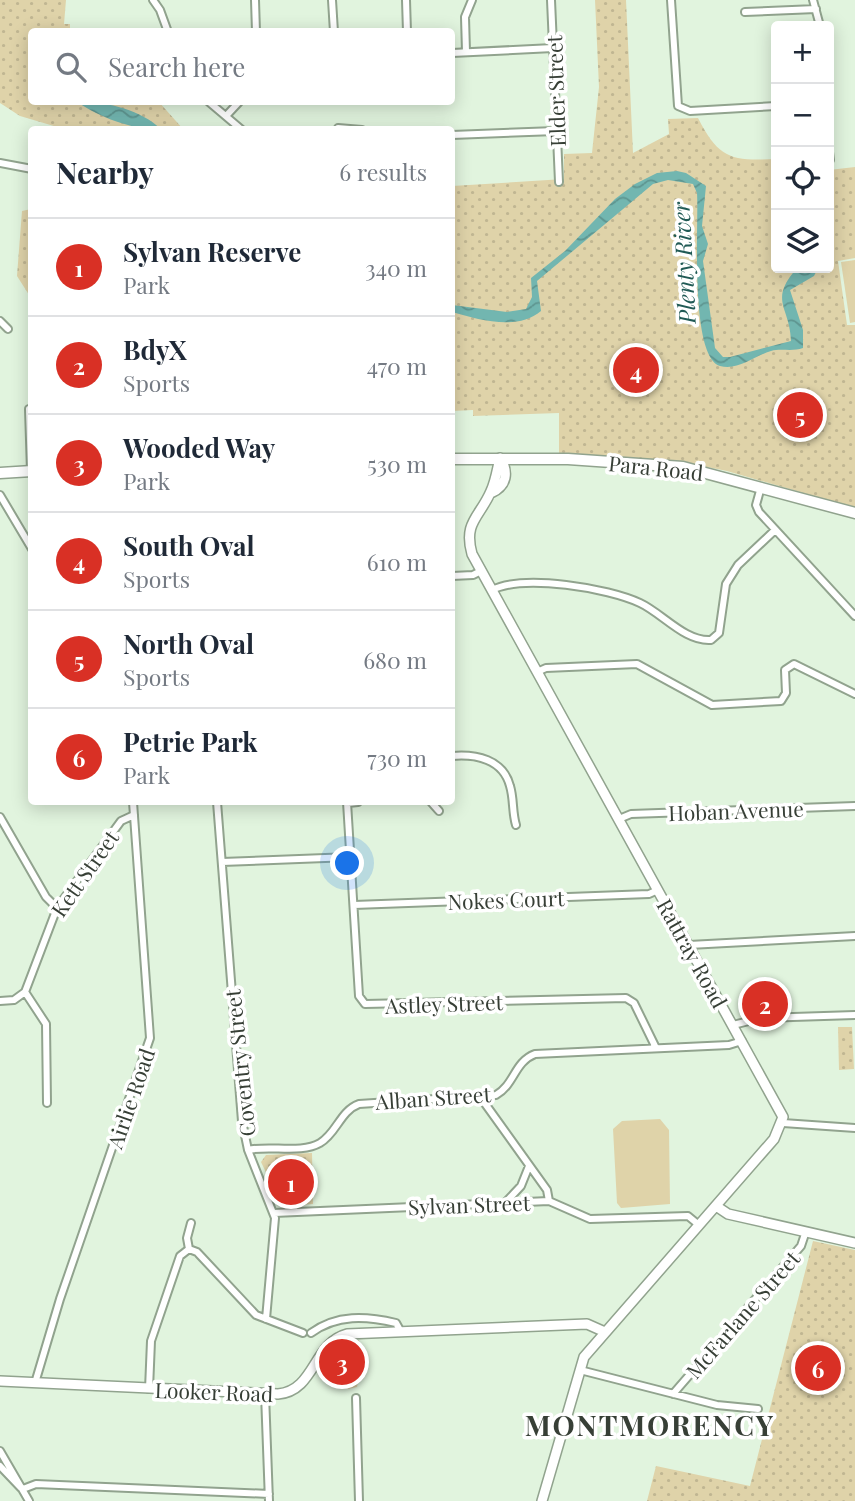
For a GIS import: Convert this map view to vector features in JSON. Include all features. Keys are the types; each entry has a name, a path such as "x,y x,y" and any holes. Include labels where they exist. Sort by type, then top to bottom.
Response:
{"main road":[{"name":"Para Road","path":"455,459 658,464 705,471 855,513"},
{"path":"0,472 28,471"}],"street":[{"path":"255,0 256,28"},
{"path":"332,0 334,28"},
{"path":"406,0 407,28"},
{"path":"466,52 465,17 472,0"},
{"name":"Elder Street","path":"551,0 559,182"},
{"path":"671,0 675,99 678,106 690,111 771,106"},
{"path":"813,0 819,21"},
{"path":"155,1 166,28"},
{"path":"745,12 816,9"},
{"path":"455,53 553,48"},
{"path":"213,105 237,126"},
{"path":"226,116 236,105"},
{"path":"455,135 556,131"},
{"path":"0,163 28,168"},
{"path":"0,321 8,329"},
{"name":"Rattray Road","path":"500,458 506,468 506,478 498,490 491,493 470,527 469,542 481,571 743,1041 780,1110 783,1123"},
{"path":"761,487 757,508 855,616"},
{"path":"1,499 28,543"},
{"path":"492,590 527,583 610,595 639,602 686,632 711,640 719,633 724,591 734,570 775,530"},
{"path":"455,576 473,575 481,571"},
{"path":"537,672 545,668 642,665 705,702 720,705 781,701 786,693 785,670 793,664 855,694"},
{"path":"455,756 472,755 498,766 510,785 516,825"},
{"name":"Airlie Road","path":"35,1383 60,1299 150,1038 133,805"},
{"name":"Coventry Street","path":"217,805 242,1121 248,1150 274,1213 266,1319"},
{"name":"Astley Street","path":"347,805 359,996 365,1004 626,998 634,1003 656,1048"},
{"path":"434,805 439,811"},
{"name":"Hoban Avenue","path":"619,819 631,814 855,806"},
{"name":"Kett Street","path":"25,992 57,908 121,821 134,815"},
{"path":"0,817 46,897 57,908"},
{"path":"222,862 351,857"},
{"name":"Nokes Court","path":"354,905 649,894 658,890"},
{"path":"689,945 855,936"},
{"path":"0,1000 15,1000 25,992 46,1024 47,1103"},
{"path":"733,1025 761,1018 855,1015"},
{"name":"Alban Street","path":"248,1150 317,1144 328,1136 345,1113 359,1104 481,1098 505,1090 519,1063 536,1054 729,1045 743,1041"},
{"path":"481,1098 547,1190 549,1200"},
{"path":"542,1501 584,1357 774,1139 783,1123 855,1128"},
{"path":"506,1202 521,1186 529,1166"},
{"name":"Sylvan Street","path":"274,1213 549,1200 590,1219 688,1216 699,1225"},
{"path":"716,1206 728,1214 855,1243"},
{"path":"189,1249 187,1238 191,1223"},
{"name":"McFarlane Street","path":"673,1394 801,1246 806,1231"},
{"path":"189,1249 197,1252 253,1312 303,1333"},
{"path":"149,1389 152,1341 180,1256 189,1249"},
{"name":"Looker Road","path":"311,1333 335,1320 357,1318 396,1323 401,1332"},
{"name":"Looker Road","path":"0,1381 265,1394 294,1390 302,1384 328,1344 336,1337 587,1324 605,1332"},
{"path":"580,1370 717,1405 758,1409"},
{"path":"0,1389 13,1382"},
{"path":"23,1489 36,1484 269,1498 265,1394"},
{"path":"356,1398 359,1501"},
{"path":"0,1451 29,1501"},
{"path":"0,1466 23,1489"}],"shaded area":[{"path":"0,0 66,0 64,24 70,24 70,28 28,28 28,105 162,105 180,126 54,126 20,116 0,103"},
{"path":"595,0 626,0 633,153 669,134 668,119 698,118 713,142 728,155 737,158 771,159 771,273 834,273 834,169 855,167 855,258 838,261 847,325 855,325 855,508 727,471 678,461 559,453 559,413 473,416 473,410 455,411 455,186 564,179 564,154 592,153 599,87"},
{"path":"28,210 28,293 17,276 22,211"},
{"path":"855,260 855,322 850,323 841,262"},
{"path":"838,1027 852,1027 854,1069 839,1070"},
{"path":"660,1119 669,1130 670,1204 621,1208 617,1203 613,1129 622,1121"},
{"path":"312,1153 313,1204 282,1206 261,1162 266,1155"},
{"path":"813,1241 855,1250 855,1501 647,1501 656,1466 750,1486"},
{"path":"359,1340 360,1372 357,1387 348,1389 321,1370 335,1348 346,1342"}],"water":[{"path":"82,105 108,105 133,111 158,126 135,126 96,113"},
{"path":"677,171 686,173 706,186 702,226 708,244 703,261 715,348 723,357 791,341 783,304 784,288 793,273 816,273 790,290 803,330 803,348 771,351 727,367 720,366 710,357 700,314 697,193 693,184 668,180 653,184 537,281 541,311 521,321 510,322 455,313 455,305 507,312 526,309 532,297 531,278 565,251 615,199 635,184 657,173"}],"place":[{"name":"South Oval","path":"636,370"},
{"name":"North Oval","path":"800,415"},
{"name":"BdyX","path":"765,1004"},
{"name":"Sylvan Reserve","path":"291,1182"},
{"name":"Wooded Way","path":"342,1362"},
{"name":"Petrie Park","path":"818,1368"}],"district":[{"name":"MONTMORENCY","path":"650,1424"}],"water label":[{"name":"Plenty River","path":"683,263"}]}
